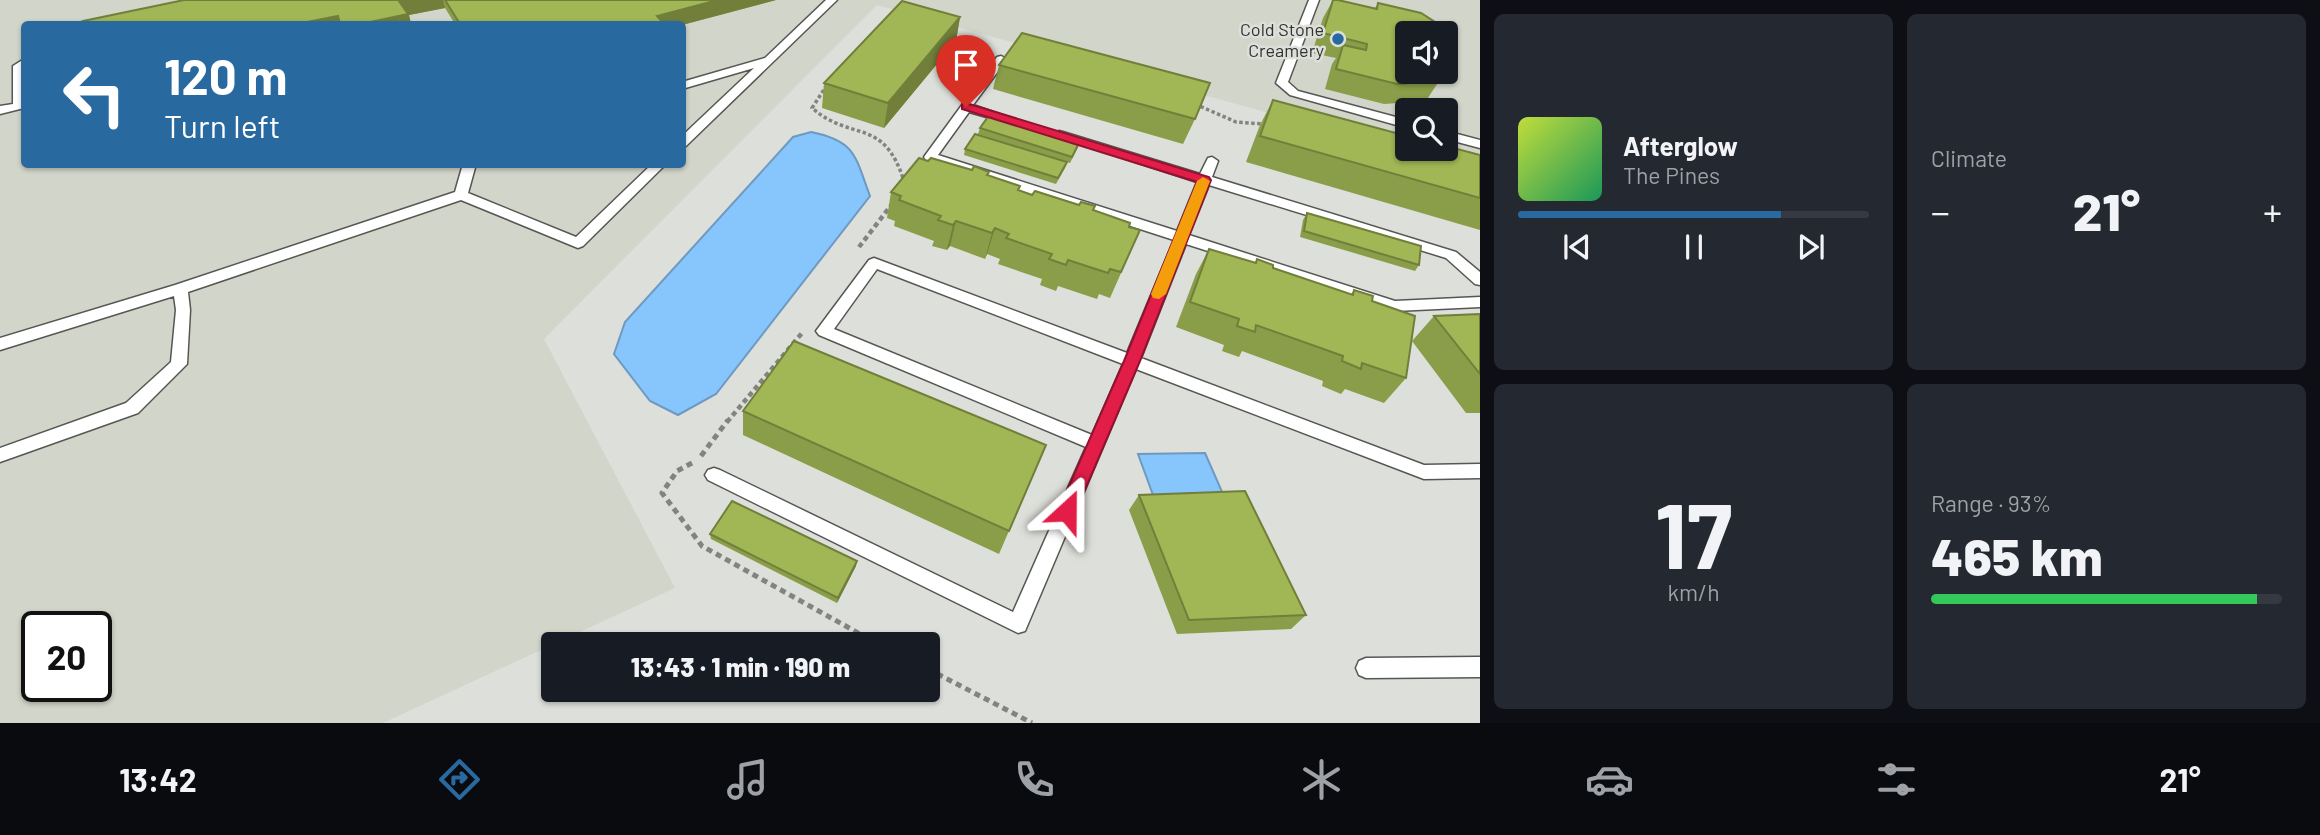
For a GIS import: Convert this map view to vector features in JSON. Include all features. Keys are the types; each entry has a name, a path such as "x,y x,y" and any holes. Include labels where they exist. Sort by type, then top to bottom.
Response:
{"lane":[{"path":"686,139 832,0"},
{"path":"1314,0 1282,83 1294,93 1395,121"},
{"path":"998,54 966,107 930,157 1395,306 1480,302"},
{"path":"686,85 771,59"},
{"path":"21,64 21,92"},
{"path":"0,110 21,105"},
{"path":"966,107 1019,123"},
{"path":"1045,131 1451,255 1480,280"},
{"path":"1458,139 1480,145"},
{"path":"714,475 1018,624 1132,361 1212,161"},
{"path":"461,195 469,168"},
{"path":"0,344 180,289 461,195 578,243 656,168"},
{"path":"1096,444 824,331 874,263 1424,472 1480,471"},
{"path":"0,455 132,408 179,364 183,310 180,289"},
{"path":"1366,668 1480,667"}],"path":[{"path":"947,35 998,54"},
{"path":"834,78 812,107 820,117 865,132 891,150 905,180 900,194 858,248"},
{"path":"1192,102 1237,122 1264,125"},
{"path":"807,326 716,433 699,460 677,471 662,493 702,546 856,632"},
{"path":"940,675 1032,723"}],"shaded area":[{"path":"0,0 1480,0 1480,171 1444,161 1458,161 1458,98 1395,98 1395,148 877,5 544,339 675,588 580,632 541,632 541,650 383,723 0,723"}],"water":[{"path":"811,132 837,140 852,152 870,196 716,394 678,415 650,401 614,354 625,322 793,137"},
{"path":"1205,453 1223,494 1153,495 1138,454"}],"building":[{"path":"184,0 403,0 399,1 408,14 375,21 339,21 338,16 312,21 83,21"},
{"path":"445,0 718,0 657,16 661,21 458,21"},
{"path":"1333,0 1377,9 1378,3 1421,13 1433,21 1395,21 1395,84 1336,69 1343,45 1366,50 1367,44 1323,33"},
{"path":"902,1 960,17 888,103 824,83"},
{"path":"1022,33 1210,83 1195,119 999,65"},
{"path":"1273,100 1395,133 1395,161 1458,161 1458,149 1480,155 1480,198 1260,136"},
{"path":"990,114 1080,141 1072,157 980,128"},
{"path":"975,134 1067,162 1058,178 965,149"},
{"path":"919,158 928,161 931,158 972,170 974,166 989,172 987,175 1020,186 1018,190 1032,195 1035,191 1079,205 1081,202 1095,206 1093,210 1130,223 1129,227 1140,230 1121,272 1110,269 1108,273 1068,260 1066,265 1049,259 1052,254 1006,238 1009,234 995,228 992,233 956,221 953,225 938,220 941,216 899,200 901,196 891,192"},
{"path":"1307,213 1421,246 1419,265 1304,231"},
{"path":"1209,249 1256,263 1257,259 1273,265 1273,268 1353,295 1354,290 1373,296 1372,301 1415,316 1406,378 1362,363 1361,369 1342,361 1343,356 1256,325 1255,332 1237,326 1239,319 1190,302"},
{"path":"1480,314 1480,374 1434,316"},
{"path":"794,341 1046,445 1009,531 743,411"},
{"path":"1245,491 1306,615 1189,620 1139,495"},
{"path":"732,501 857,561 838,598 710,534"}],"slow traffic":[{"path":"1159,294 1203,181"}],"place":[{"name":"Cold Stone Creamery","path":"1338,39"}],"route":[{"path":"966,107 1204,180 1132,361 1067,511"}]}
